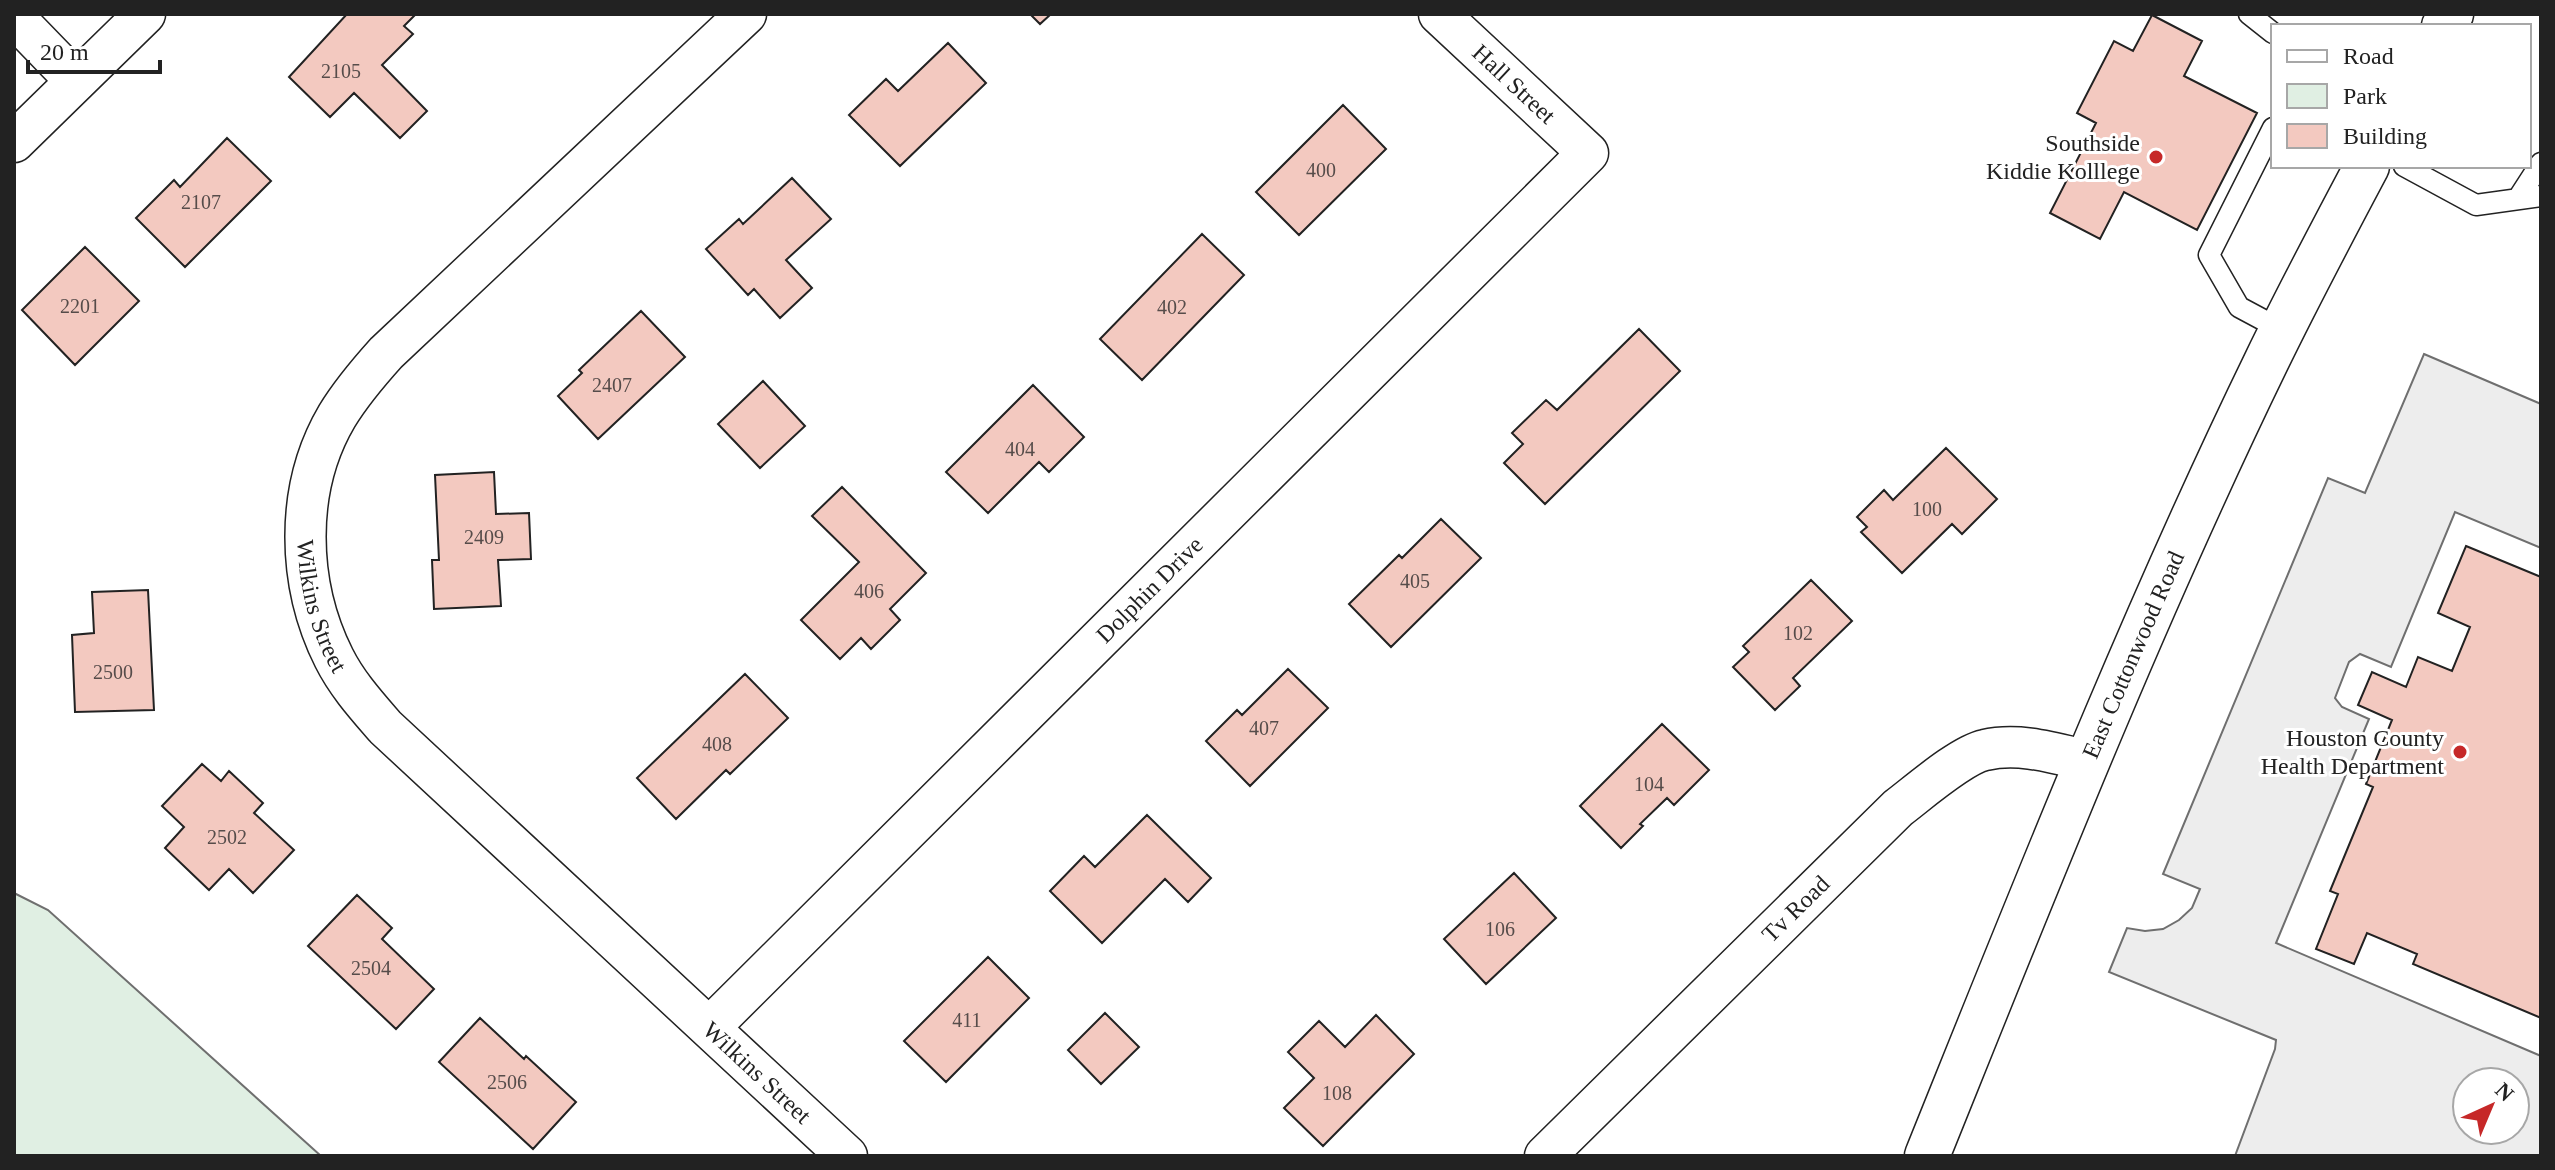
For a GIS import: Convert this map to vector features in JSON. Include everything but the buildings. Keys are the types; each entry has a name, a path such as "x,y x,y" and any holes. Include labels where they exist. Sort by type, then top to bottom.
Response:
{"main road":[{"name":"East Cottonwood Road","path":"1927,1156 2088,761 2195,513 2282,330 2366,168"}],"street":[{"path":"14,142 145,14"},
{"name":"Wilkins Street","path":"746,14 386,353 358,384 335,418 318,457 309,497 305,538 308,580 318,621 334,660 357,696 385,727 847,1156"},
{"name":"Hall Street","path":"1439,14 1588,153"},
{"path":"14,17 76,81"},
{"name":"Dolphin Drive","path":"710,1027 1588,153"},
{"name":"Tv Road","path":"1545,1156 1898,808 1945,772 1982,750 2025,747 2088,761"}],"lane":[{"path":"2249,14 2271,31"},
{"path":"2271,132 2209,255 2239,307 2282,330"},
{"path":"2519,197 2541,163"},
{"path":"2408,168 2476,205 2541,196"}],"green space":[{"path":"14,893 48,910 321,1156 14,1156"}],"shaded area":[{"path":"2424,354 2541,404 2541,548 2455,512 2391,667 2360,654 2349,662 2335,698 2342,707 2369,719 2276,943 2541,1056 2541,1156 2235,1156 2276,1040 2109,972 2127,928 2145,931 2163,929 2192,908 2200,889 2163,874 2328,478 2365,493"}],"place":[{"name":"Southside Kiddie Kolllege","path":"2156,157"},
{"name":"Houston County Health Department","path":"2460,752"}]}
